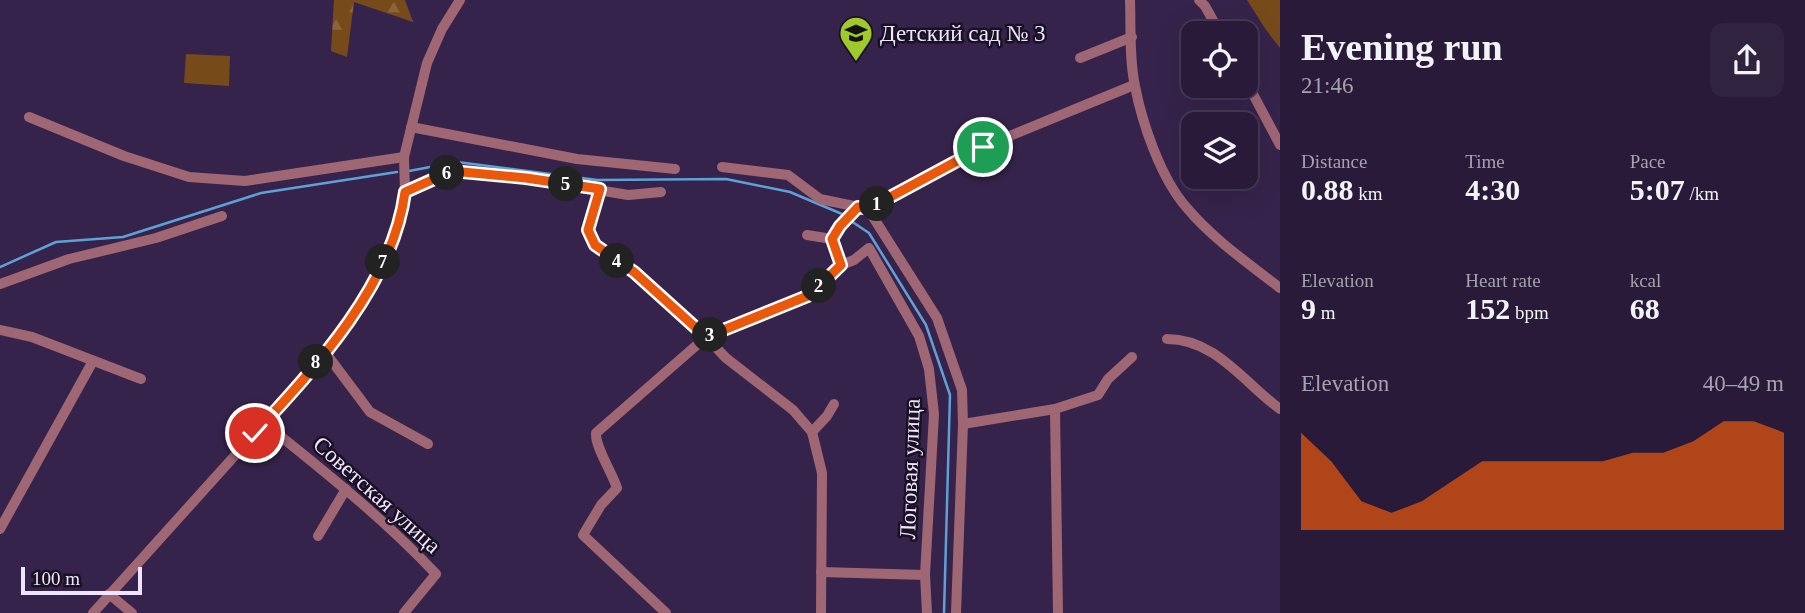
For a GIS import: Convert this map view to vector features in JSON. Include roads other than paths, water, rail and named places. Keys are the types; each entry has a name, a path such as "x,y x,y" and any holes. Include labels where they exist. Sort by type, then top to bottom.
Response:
{"street":[{"path":"93,613 270,416 354,317 394,240 405,192 404,157 427,63 442,29 460,0"},
{"path":"1130,0 1134,85 1148,131 1168,180 1186,208 1280,288"},
{"path":"1199,0 1213,21"},
{"path":"1080,58 1132,37"},
{"path":"832,239 840,226 863,208 983,147 1134,85"},
{"path":"1255,98 1280,145"},
{"path":"29,117 124,156 189,177 245,181 404,157"},
{"path":"411,128 577,159 676,169"},
{"path":"722,167 788,174 820,199 863,208 937,318 962,390 956,613"},
{"path":"405,192 452,171 526,178 628,195 661,192"},
{"path":"600,189 588,230 595,245 634,272 726,358 793,410 812,432 822,473 821,613"},
{"path":"0,284 69,259 156,238 222,216"},
{"path":"807,235 832,239"},
{"path":"832,239 841,265"},
{"name":"Логовая улица","path":"666,613 583,534 601,505 617,488 598,447 596,433 706,337 810,295 841,265 854,260 869,248 919,337 929,369 934,415 925,575 927,613"},
{"path":"0,330 32,337 141,379"},
{"path":"1167,339 1181,339 1222,357 1280,409"},
{"path":"325,352 370,412 428,444"},
{"path":"963,424 1055,409 1098,395 1108,379 1132,357"},
{"path":"0,529 93,361"},
{"path":"812,432 834,404"},
{"path":"1055,409 1058,613"},
{"path":"270,416 279,435"},
{"name":"Советская улица","path":"255,433 279,435 401,536 436,573 404,613"},
{"path":"318,536 346,489"},
{"path":"821,572 925,575"},
{"path":"109,594 132,613"}],"waterway":[{"path":"409,171 457,162 597,180 726,179 790,192 842,214"},
{"path":"0,267 56,242 123,237 261,193 397,172"},
{"path":"851,221 869,233 926,325 950,395 944,613"}],"place":[{"name":"Детский сад № 3","path":"856,63"}]}
